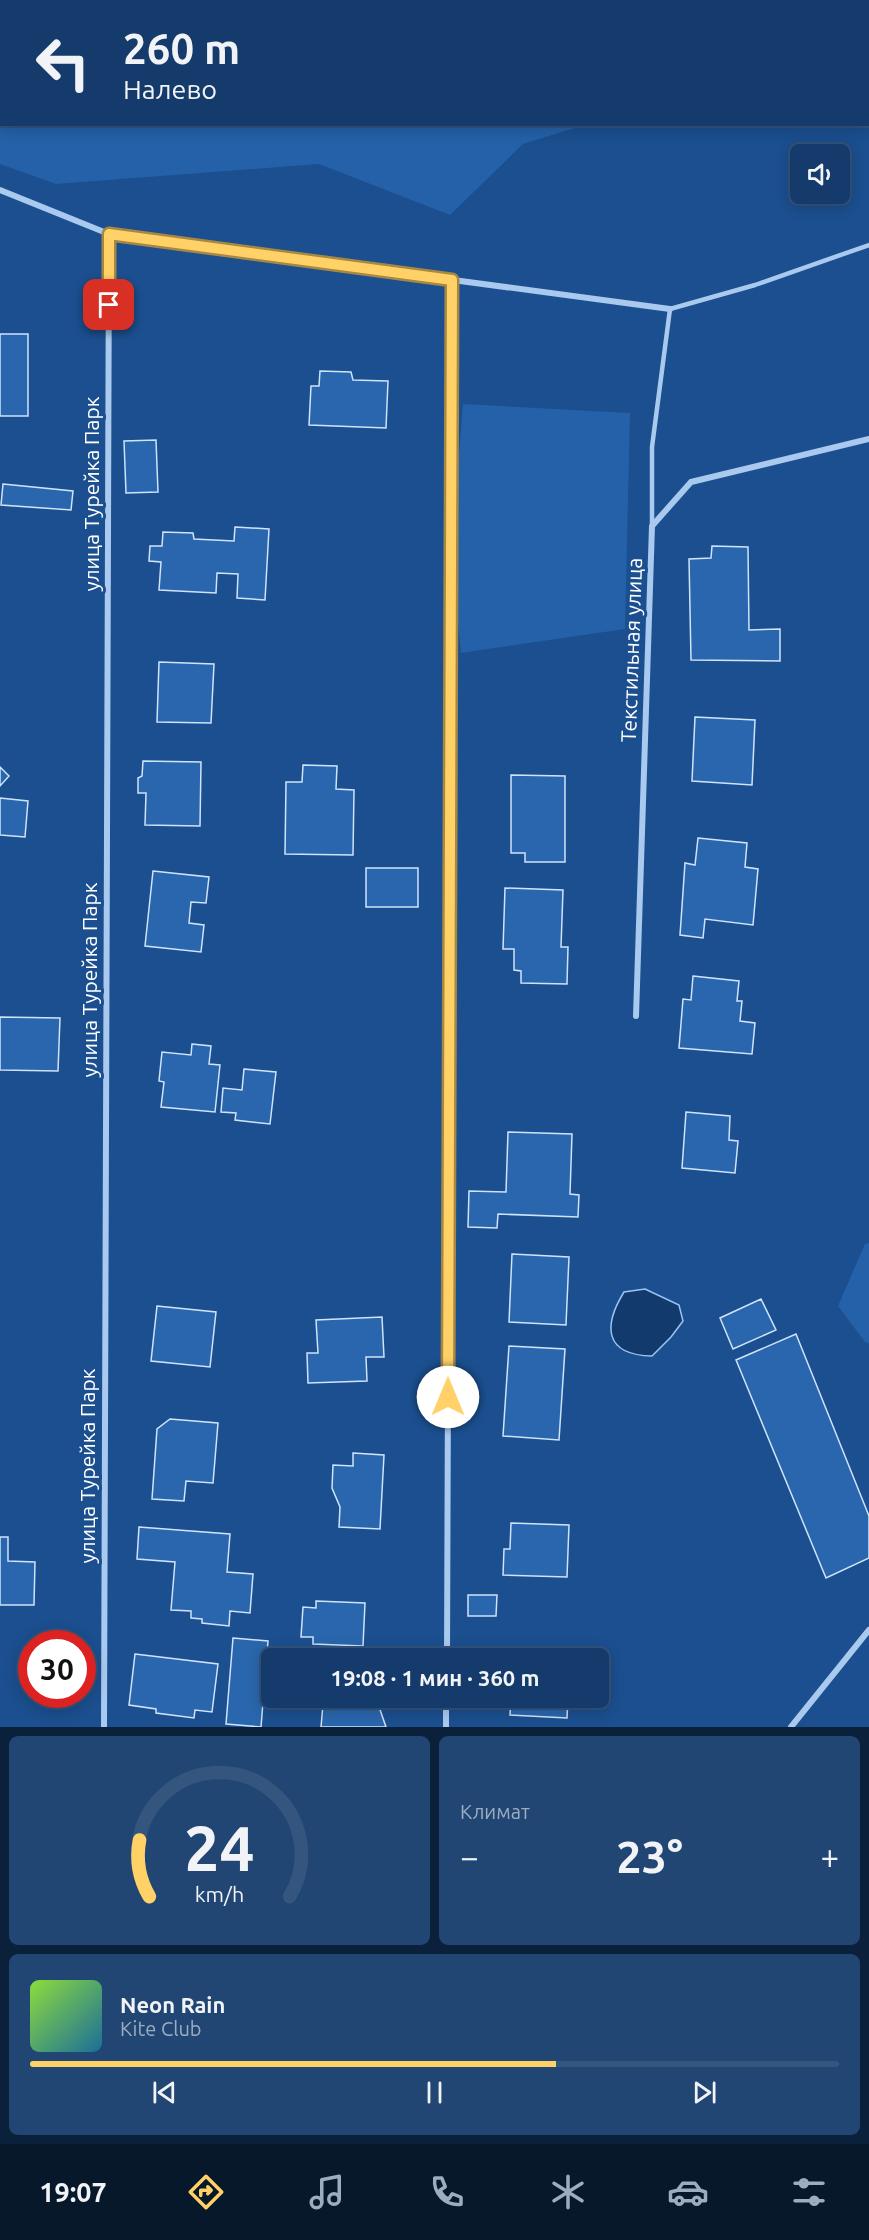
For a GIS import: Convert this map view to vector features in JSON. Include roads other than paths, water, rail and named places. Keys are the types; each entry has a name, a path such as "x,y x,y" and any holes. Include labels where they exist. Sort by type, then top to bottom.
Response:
{"street":[{"path":"0,190 109,234 670,309"},
{"name":"улица Турейка Парк","path":"104,1727 109,234"},
{"path":"447,1648 452,280"},
{"path":"652,526 691,482 869,439"},
{"name":"Текстильная улица","path":"636,1016 652,526"},
{"path":"791,1727 869,1630"},
{"path":"446,1727 447,1708"}],"lane":[{"path":"652,526 652,447 670,309 755,285 869,244"}]}
